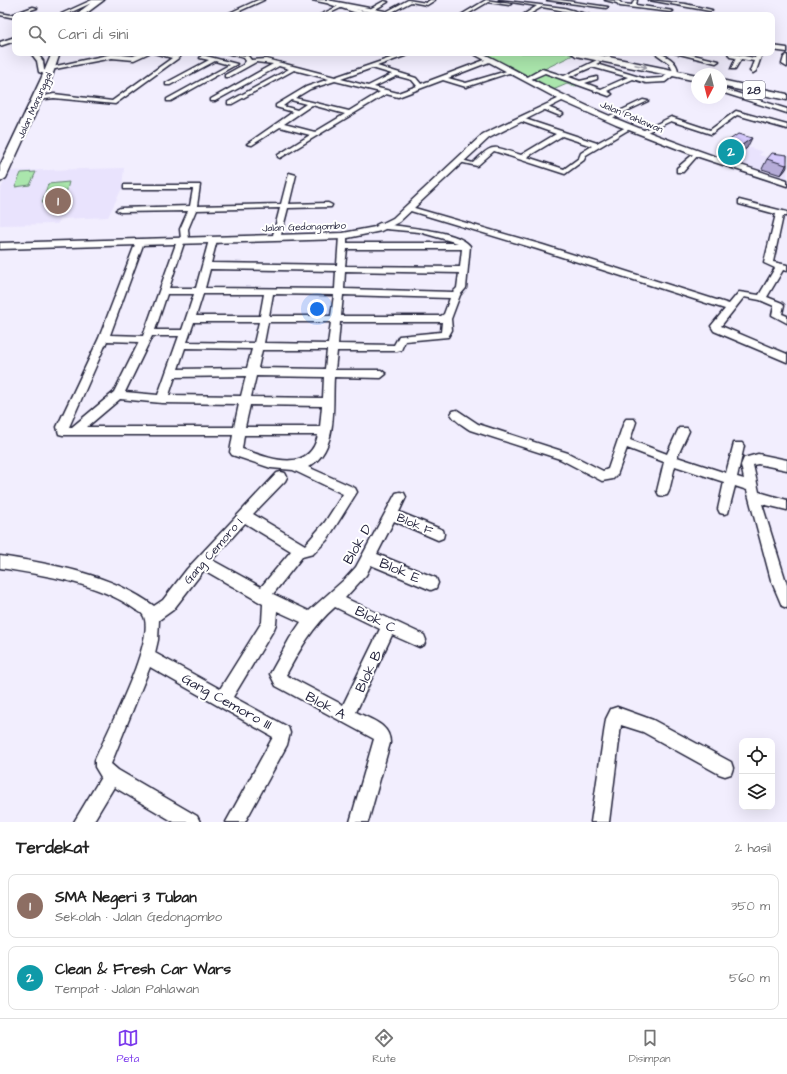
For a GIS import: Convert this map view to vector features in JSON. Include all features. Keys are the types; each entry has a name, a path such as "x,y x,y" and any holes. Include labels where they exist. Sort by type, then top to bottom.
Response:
{"highway":[{"path":"83,12 100,0"},
{"path":"316,0 366,12"},
{"name":"Jalan Manunggal","path":"0,178 38,98 55,56"},
{"path":"590,56 691,77"},
{"name":"28","path":"727,84 787,97"}],"main road":[{"path":"331,3 366,12"},
{"name":"Jalan Pahlawan","path":"482,56 608,118 696,154 787,183"}],"street":[{"path":"68,12 96,0"},
{"path":"234,12 262,0"},
{"path":"388,12 410,1 427,4 433,0"},
{"path":"505,0 572,12"},
{"path":"549,0 606,7"},
{"path":"607,0 619,2 620,5 671,11 684,5 690,0"},
{"path":"633,6 637,0"},
{"path":"651,0 710,10"},
{"path":"468,12 487,1 508,4 515,2"},
{"path":"371,12 386,2"},
{"path":"329,12 343,6"},
{"path":"530,12 541,6"},
{"path":"25,12 35,8"},
{"path":"0,14 12,17"},
{"path":"0,44 12,41"},
{"path":"775,48 787,50"},
{"path":"36,56 40,61 41,71 49,71 105,56"},
{"path":"118,56 134,58 139,56"},
{"path":"38,98 54,96 114,103 151,74 177,57 172,56"},
{"path":"168,84 220,56"},
{"path":"241,56 249,61"},
{"path":"169,100 234,64 271,59 275,56"},
{"path":"298,112 278,106 308,88 401,56"},
{"path":"592,65 633,78 650,82 660,81 665,80 676,71 674,65 662,56"},
{"path":"692,56 716,61"},
{"path":"734,56 757,60"},
{"path":"753,72 759,56"},
{"path":"202,57 234,64"},
{"path":"732,68 739,57"},
{"path":"787,57 785,64 787,65"},
{"path":"566,78 604,59"},
{"path":"258,60 335,78 398,95 490,60"},
{"path":"224,78 249,61"},
{"path":"228,83 266,61"},
{"path":"213,100 278,64"},
{"path":"372,66 414,79 420,86"},
{"path":"230,103 294,68"},
{"path":"527,79 543,70 609,94"},
{"path":"442,78 466,85 491,76 512,71"},
{"path":"368,88 397,74"},
{"path":"581,83 595,78"},
{"path":"602,91 633,78"},
{"path":"222,87 232,89"},
{"path":"280,156 385,92"},
{"path":"727,92 787,111"},
{"name":"Jalan Gedongombo","path":"0,242 184,240 343,241 396,220 458,161 468,149 486,136 522,120 563,97"},
{"name":"Jalan Gedongombo","path":"0,246 140,242 348,232 382,226 394,217 482,135 563,97"},
{"path":"290,98 350,113"},
{"path":"608,118 645,101"},
{"path":"250,144 311,103"},
{"path":"545,108 560,114"},
{"path":"618,122 643,108"},
{"path":"643,132 671,119 711,132 736,113 787,127"},
{"path":"522,120 560,134 570,135 598,146"},
{"path":"279,125 316,134"},
{"path":"458,161 474,165 493,149 565,172 582,158 583,154 630,127"},
{"path":"521,158 560,134"},
{"path":"680,170 696,154"},
{"path":"277,235 292,175"},
{"path":"74,432 118,396 147,336 163,291 184,240 184,229 193,208 197,189 195,186 127,187"},
{"path":"742,202 784,213 768,261 770,264 784,268 762,298"},
{"path":"120,210 284,207 328,204"},
{"path":"408,209 540,247 731,308"},
{"path":"396,220 420,230 459,241 466,246"},
{"path":"382,226 420,230"},
{"path":"162,399 200,291 213,240"},
{"path":"269,292 265,319 252,372 236,452 286,466 295,466 304,464 316,454 321,446 325,431 343,241 466,246"},
{"path":"140,242 104,338 62,427 63,431 325,431"},
{"path":"182,345 399,347 402,338 445,335 447,330 446,318 456,295 462,288 466,246"},
{"path":"206,266 464,270"},
{"path":"163,291 338,292 456,295"},
{"path":"787,320 777,315 778,305 762,298 742,294 716,326 717,329 787,358"},
{"path":"191,319 446,318"},
{"path":"104,338 186,333"},
{"path":"172,373 252,372 381,374"},
{"path":"118,396 162,399 327,402"},
{"path":"457,414 464,423 475,428 564,456 602,476 609,475 613,472 630,422"},
{"path":"663,491 670,460 683,431"},
{"path":"623,442 670,460 731,480 752,491 787,505"},
{"path":"724,509 738,446"},
{"path":"787,465 758,459 749,459 747,465 752,491 778,580 787,601"},
{"path":"222,700 269,624 267,598 300,550 305,553 308,552 321,538 351,492 295,466"},
{"path":"244,515 281,477"},
{"name":"Blok D","path":"333,599 356,577 400,497"},
{"name":"Blok F","path":"392,514 438,534"},
{"name":"Gang Cemoro I","path":"152,616 168,605 192,573 244,515 300,550"},
{"name":"Blok E","path":"368,557 431,583"},
{"path":"0,562 49,571 99,586 143,606 152,616 153,633 146,657 130,699 102,763 104,769 112,775 191,822"},
{"path":"203,562 267,598 311,620"},
{"name":"Blok A","path":"333,599 311,620 280,669 278,678 379,733 383,738 359,822"},
{"name":"Blok C","path":"333,599 419,640"},
{"name":"Blok B","path":"346,716 389,626"},
{"name":"Gang Cemoro III","path":"146,657 283,734 235,822"},
{"path":"600,822 614,719 617,714 647,726 725,768"},
{"path":"83,822 112,775"}],"shaded area":[{"path":"748,147 763,152 759,155 787,162 787,180 728,162"},
{"path":"124,168 122,188 108,217 61,219 57,224 0,225 0,191 9,171"}],"green space":[{"path":"489,56 571,56 528,77"},
{"path":"543,71 581,83 575,87 567,84 553,90 530,78"},
{"path":"36,172 30,185 15,187 21,173"},
{"path":"69,182 64,201 42,203 48,184"}],"building":[{"path":"738,134 752,138 735,150 721,146"},
{"path":"772,153 787,155 787,164 786,165 767,159"}],"place":[{"name":"Clean & Fresh Car Wars","path":"731,152"},
{"name":"SMA Negeri 3 Tuban","path":"58,201"}]}
